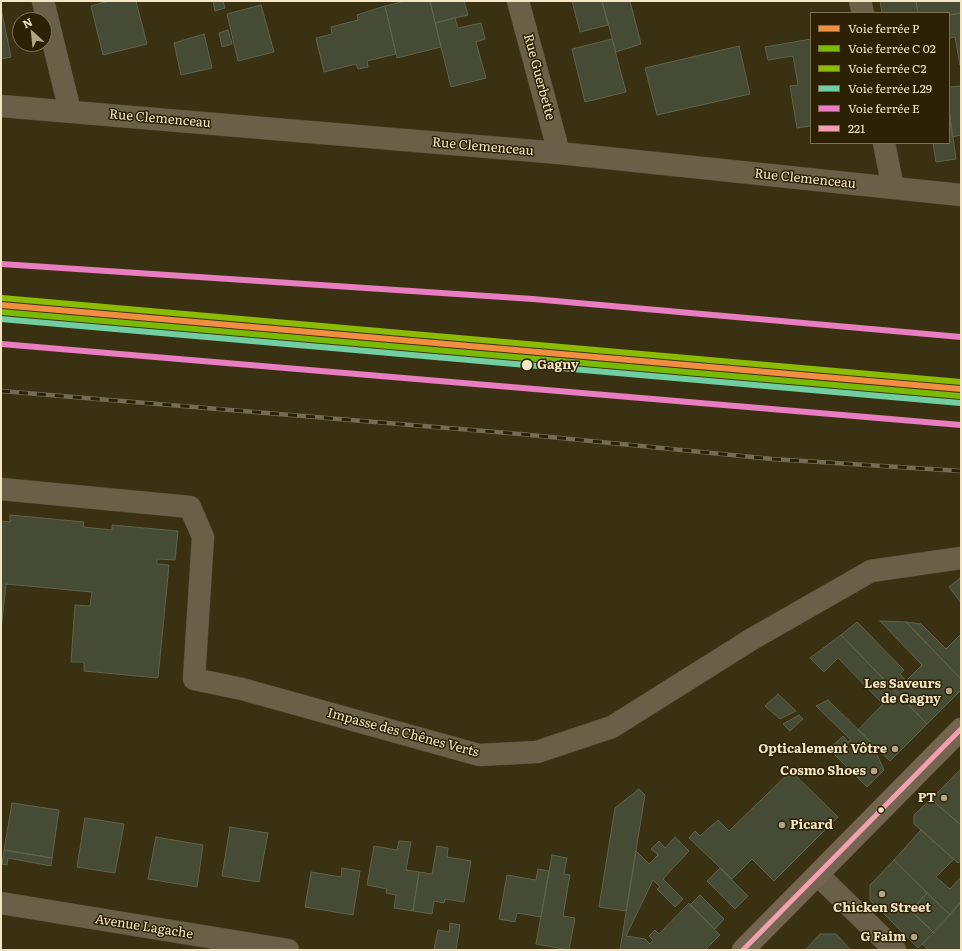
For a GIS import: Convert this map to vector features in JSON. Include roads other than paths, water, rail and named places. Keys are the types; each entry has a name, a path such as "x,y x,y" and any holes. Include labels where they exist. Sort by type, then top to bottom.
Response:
{"main road":[{"path":"743,950 961,729"}],"street":[{"path":"44,1 70,111"},
{"name":"Rue Guerbette","path":"518,1 559,153"},
{"path":"860,1 862,12"},
{"name":"Rue Clemenceau","path":"2,106 559,153 961,196"},
{"path":"884,144 893,188"},
{"name":"Impasse des Chênes Verts","path":"1,489 190,507 203,537 194,679 242,689 479,755 537,752 612,728 752,639 871,571 961,558"},
{"path":"818,875 895,950"},
{"name":"Avenue Lagache","path":"1,903 288,950"}],"railway":[{"path":"1,391 520,434 772,459 961,471"}],"rail line":[{"name":"E","path":"1,264 533,299 961,337"},
{"name":"C2","path":"2,298 961,382"},
{"name":"P","path":"1,305 961,389"},
{"name":"L29","path":"1,319 960,403"},
{"name":"E","path":"1,344 961,425"}],"place":[{"name":"Gagny","path":"527,365"},
{"name":"Les Saveurs de Gagny","path":"949,691"},
{"name":"Opticalement Vôtre","path":"895,749"},
{"name":"Cosmo Shoes","path":"874,771"},
{"name":"PT","path":"944,798"},
{"name":"Picard","path":"782,825"},
{"name":"Chicken Street","path":"882,894"},
{"name":"G Faim","path":"914,937"}]}
